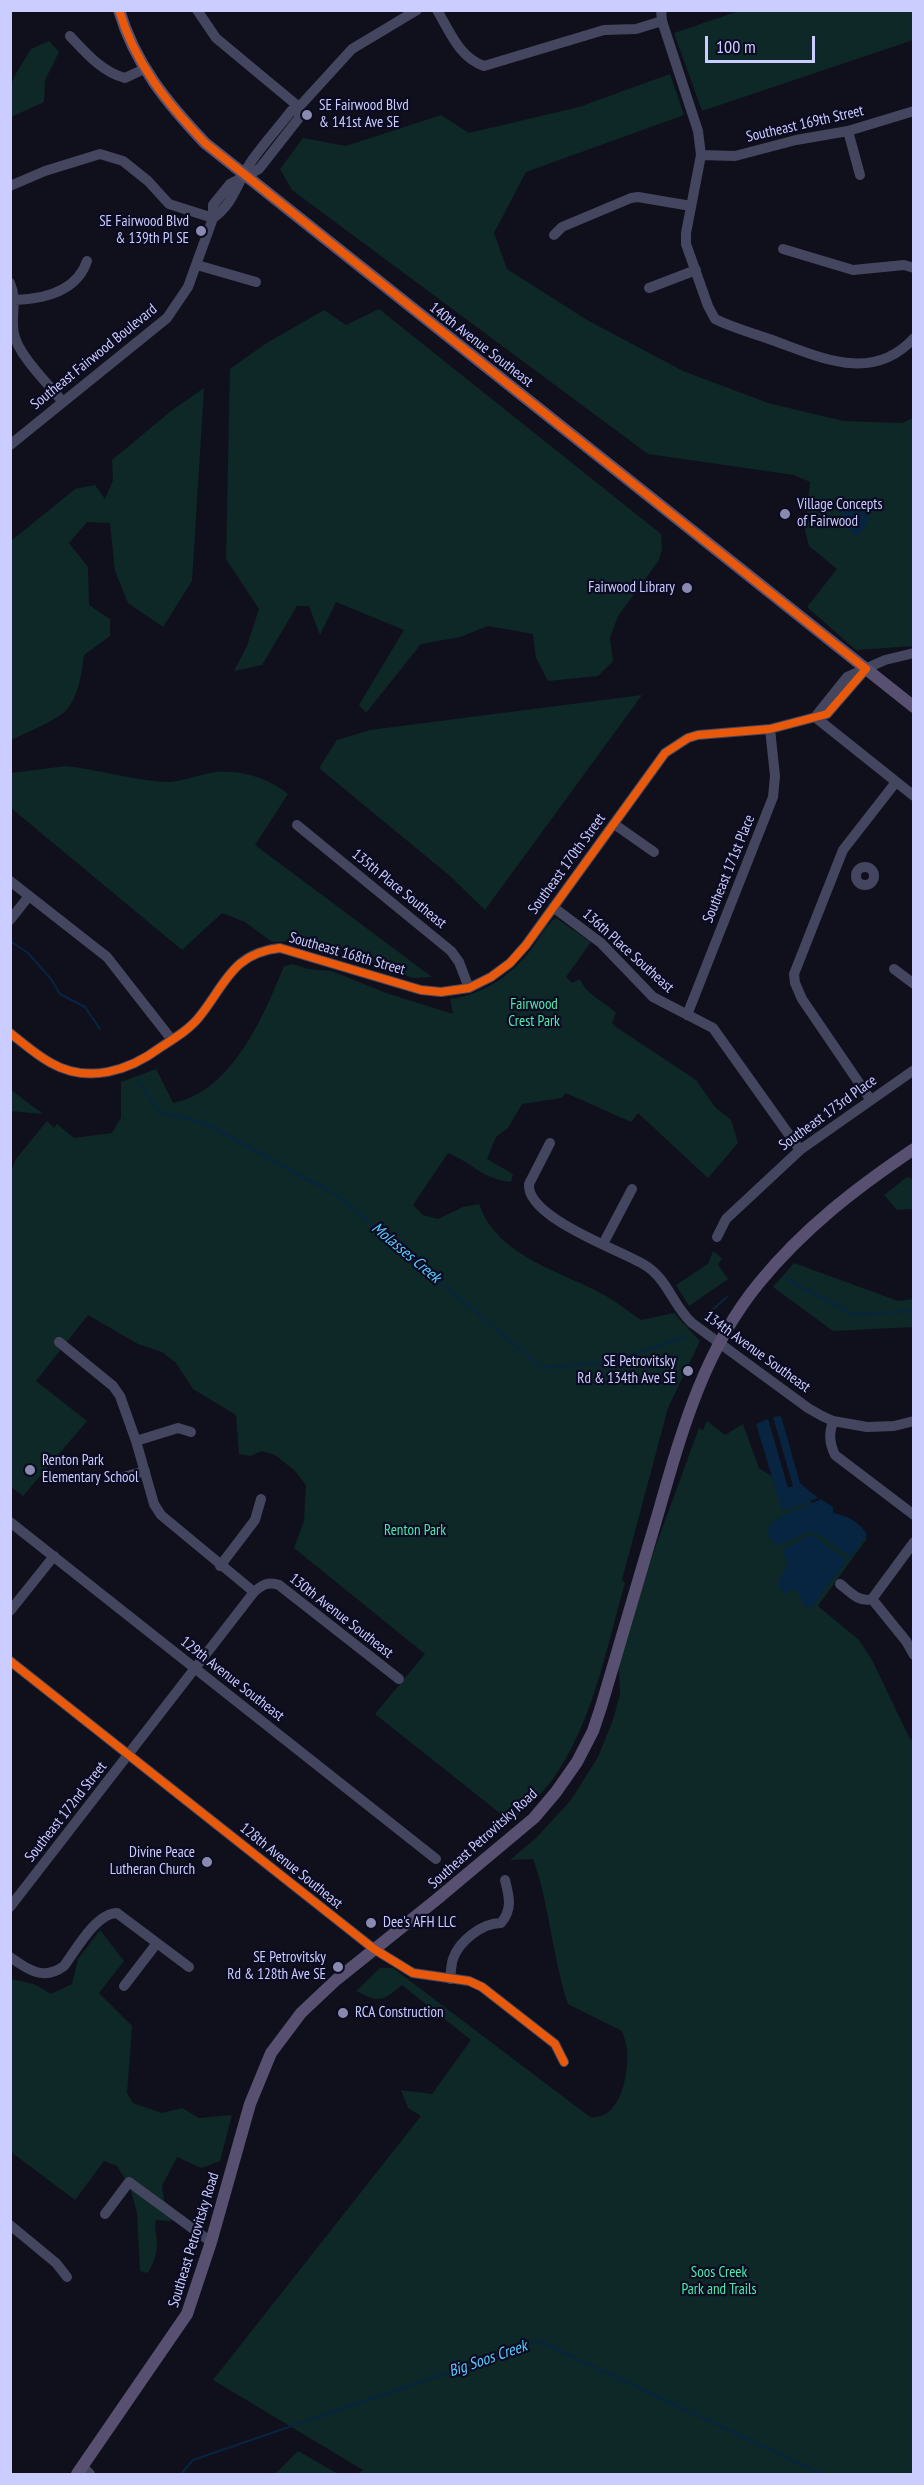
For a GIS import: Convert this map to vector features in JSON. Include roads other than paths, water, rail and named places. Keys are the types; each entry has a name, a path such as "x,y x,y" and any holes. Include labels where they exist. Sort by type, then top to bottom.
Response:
{"main road":[{"name":"140th Avenue Southeast","path":"119,10 144,69 184,121 205,143 914,707"},
{"name":"Southeast Petrovitsky Road","path":"83,2472 184,2319 211,2242 250,2104 272,2053 301,2013 336,1980 534,1818 556,1792 577,1762 593,1731 680,1432 701,1379 720,1343 760,1282 812,1226 859,1186 914,1149"}],"street":[{"path":"197,10 216,38 299,107"},
{"name":"Southeast Fairwood Boulevard","path":"10,445 167,318 182,298 196,265 213,218 213,205 230,184 259,169 299,118 299,107 347,53 417,10"},
{"path":"437,10 464,54 472,61 484,66 604,30 636,29 661,16 698,131 701,155 686,244 711,314 720,321 828,360 849,365 870,363 893,354 914,338"},
{"path":"70,36 104,69 115,76 124,78 144,69"},
{"name":"Southeast 169th Street","path":"701,155 735,156 796,140 848,131 914,111"},
{"path":"848,131 860,176"},
{"path":"10,186 45,171 100,154 123,161 169,204 213,218"},
{"path":"554,235 562,227 631,198 638,197 692,206"},
{"path":"783,249 853,270 904,266 914,268"},
{"path":"15,300 36,299 58,292 84,272 87,261"},
{"path":"196,265 256,282"},
{"path":"649,288 696,270"},
{"path":"10,283 15,300 14,344 63,402"},
{"path":"770,729 814,717 847,677 885,660 914,653"},
{"path":"814,717 914,796"},
{"name":"Southeast 170th Street","path":"468,988 491,977 510,963 526,945 665,753 677,744 698,735 770,729"},
{"name":"Southeast 171st Place","path":"687,1015 773,797 775,776 770,729"},
{"path":"870,1099 802,999 795,983 796,967 837,863 854,834 896,782"},
{"path":"614,824 654,852"},
{"name":"135th Place Southeast","path":"297,825 451,951 459,962 468,988"},
{"path":"837,863 857,872"},
{"path":"10,881 107,957 172,1040"},
{"path":"10,920 30,896"},
{"name":"136th Place Southeast","path":"553,907 601,943 653,997 708,1024 717,1033 800,1149"},
{"name":"Southeast 168th Street","path":"10,1032 48,1062 62,1068 86,1073 106,1073 124,1068 142,1062 198,1020 236,967 249,956 280,948 297,951 421,990 441,992 468,988"},
{"path":"894,969 914,984"},
{"name":"Southeast 173rd Place","path":"717,1237 726,1219 800,1149 914,1071"},
{"name":"134th Avenue Southeast","path":"550,1143 529,1184 529,1191 536,1203 566,1226 657,1273 683,1315 808,1408 833,1421 867,1427 894,1426 913,1422"},
{"path":"603,1244 632,1190"},
{"path":"59,1342 113,1386 120,1396 154,1504 161,1515 254,1592"},
{"path":"833,1421 829,1434 835,1455 914,1515"},
{"path":"136,1441 178,1428 191,1432"},
{"path":"116,1479 145,1471"},
{"path":"220,1566 255,1520 261,1499"},
{"name":"129th Avenue Southeast","path":"10,1522 436,1859"},
{"path":"840,1584 859,1598 872,1599 914,1542"},
{"path":"10,1611 54,1557"},
{"name":"130th Avenue Southeast","path":"254,1592 262,1585 274,1583 279,1585 399,1679"},
{"name":"Southeast 172nd Street","path":"10,1907 254,1592"},
{"path":"872,1599 913,1654"},
{"name":"128th Avenue Southeast","path":"10,1661 374,1949 413,1972 469,1981 482,1987 555,2044 564,2062"},
{"path":"450,1979 453,1960 463,1943 482,1928 492,1923 501,1923 505,1918 510,1898 505,1880"},
{"path":"10,1957 36,1974 50,1974 57,1971 64,1966 99,1920 111,1913 123,1916 189,1967"},
{"path":"124,1986 158,1942"},
{"path":"105,2214 129,2182 211,2242"},
{"path":"10,2225 56,2263 67,2277"}],"water":[{"path":"850,504 871,518 857,537 838,519"},
{"path":"781,1416 800,1483 818,1498 782,1510 756,1424 768,1419 788,1488 793,1486 773,1417"},
{"path":"821,1499 833,1507 833,1513 853,1520 867,1535 851,1557 817,1533 810,1531 777,1546 769,1538 768,1529 774,1520"},
{"path":"811,1534 847,1560 810,1609 804,1605 796,1589 785,1593 777,1585 787,1565 783,1550"}],"waterway":[{"name":"Molasses Creek","path":"10,941 28,953 51,979 60,994 85,1007 100,1029"},
{"name":"Molasses Creek","path":"138,1081 159,1112 205,1123 338,1196 542,1368 608,1362 685,1337"},
{"name":"Molasses Creek","path":"787,1279 852,1314 914,1311"},
{"name":"Molasses Creek","path":"702,1319 727,1297"},
{"name":"Big Soos Creek","path":"181,2474 193,2460 539,2341 822,2474"}],"place":[{"name":"SE Fairwood Blvd & 141st Ave SE","path":"307,115"},
{"name":"SE Fairwood Blvd & 139th Pl SE","path":"201,231"},
{"name":"Village Concepts of Fairwood","path":"785,514"},
{"name":"Fairwood Library","path":"687,588"},
{"name":"SE Petrovitsky Rd & 134th Ave SE","path":"688,1371"},
{"name":"Renton Park Elementary School","path":"30,1470"},
{"name":"Divine Peace Lutheran Church","path":"207,1862"},
{"name":"Dee's AFH LLC","path":"371,1923"},
{"name":"SE Petrovitsky Rd & 128th Ave SE","path":"338,1967"},
{"name":"RCA Construction","path":"343,2013"}],"park label":[{"name":"Fairwood Crest Park","path":"534,1014"},
{"name":"Renton Park","path":"415,1531"},
{"name":"Soos Creek Park and Trails","path":"719,2282"}]}
